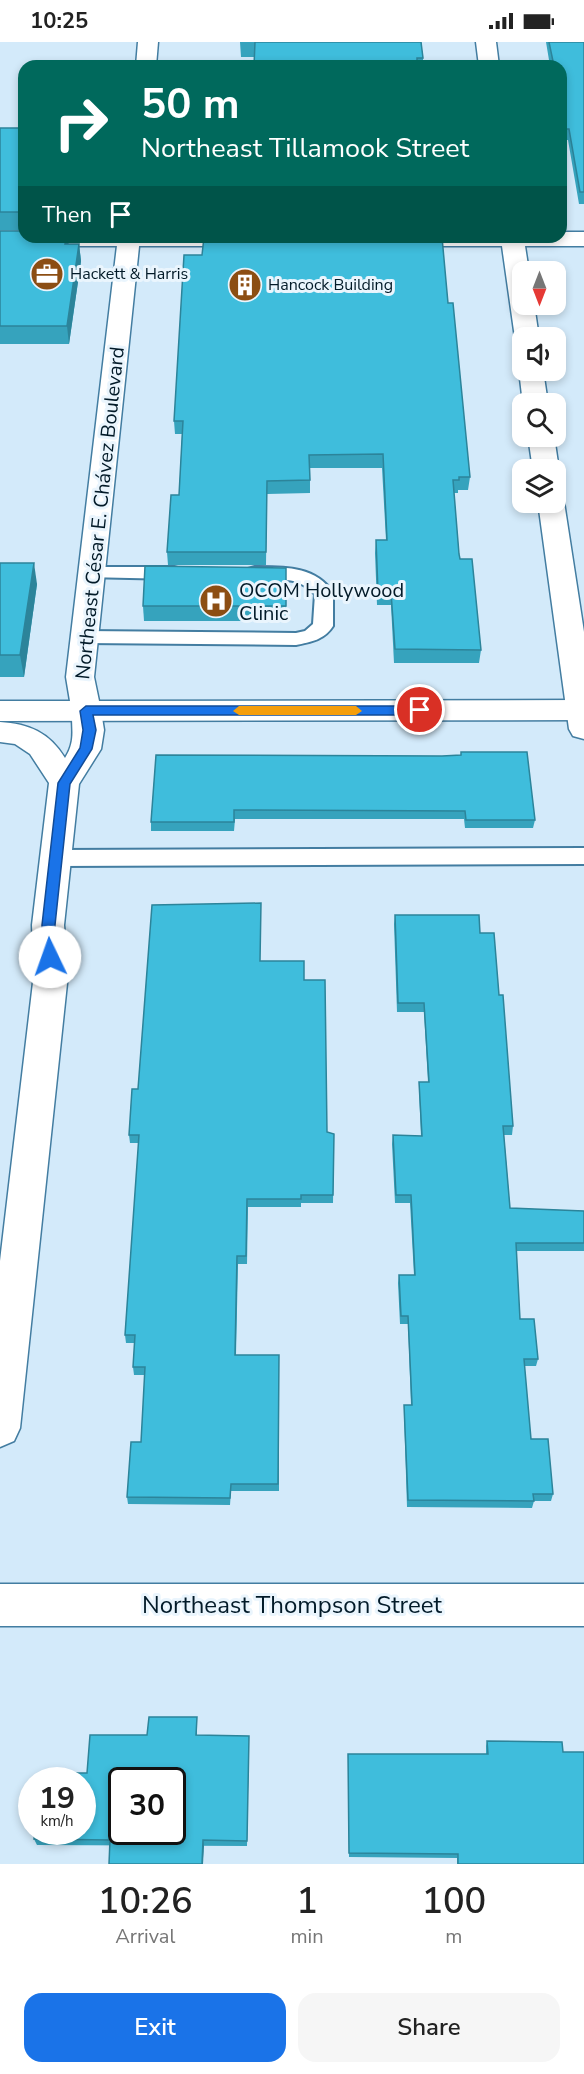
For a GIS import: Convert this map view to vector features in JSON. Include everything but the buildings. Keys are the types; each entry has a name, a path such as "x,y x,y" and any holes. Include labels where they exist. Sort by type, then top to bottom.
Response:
{"street":[{"path":"146,60 148,42"},
{"path":"486,42 488,60"},
{"path":"0,239 18,239"},
{"path":"567,239 584,239"},
{"name":"Northeast César E. Chávez Boulevard","path":"0,1428 51,974 48,925 64,783 86,749 89,730 80,677 128,243"},
{"path":"513,243 525,327"},
{"path":"0,711 583,716 553,513"},
{"path":"0,732 18,733 33,738 44,748 64,783"},
{"name":"Northeast Thompson Street","path":"0,1605 584,1605"}],"lane":[{"path":"92,573 194,573"},
{"path":"84,637 296,639 311,636 323,626 324,593 314,581 302,575 285,573 240,573"},
{"path":"56,858 584,856"}],"slow traffic":[{"path":"239,711 356,711"}],"place":[{"name":"Hackett & Harris","path":"47,274"},
{"name":"Hancock Building","path":"245,285"},
{"name":"OCOM Hollywood Clinic","path":"216,601"}],"route":[{"path":"50,957 48,925 64,783 86,749 89,730 86,711 420,710"}]}
